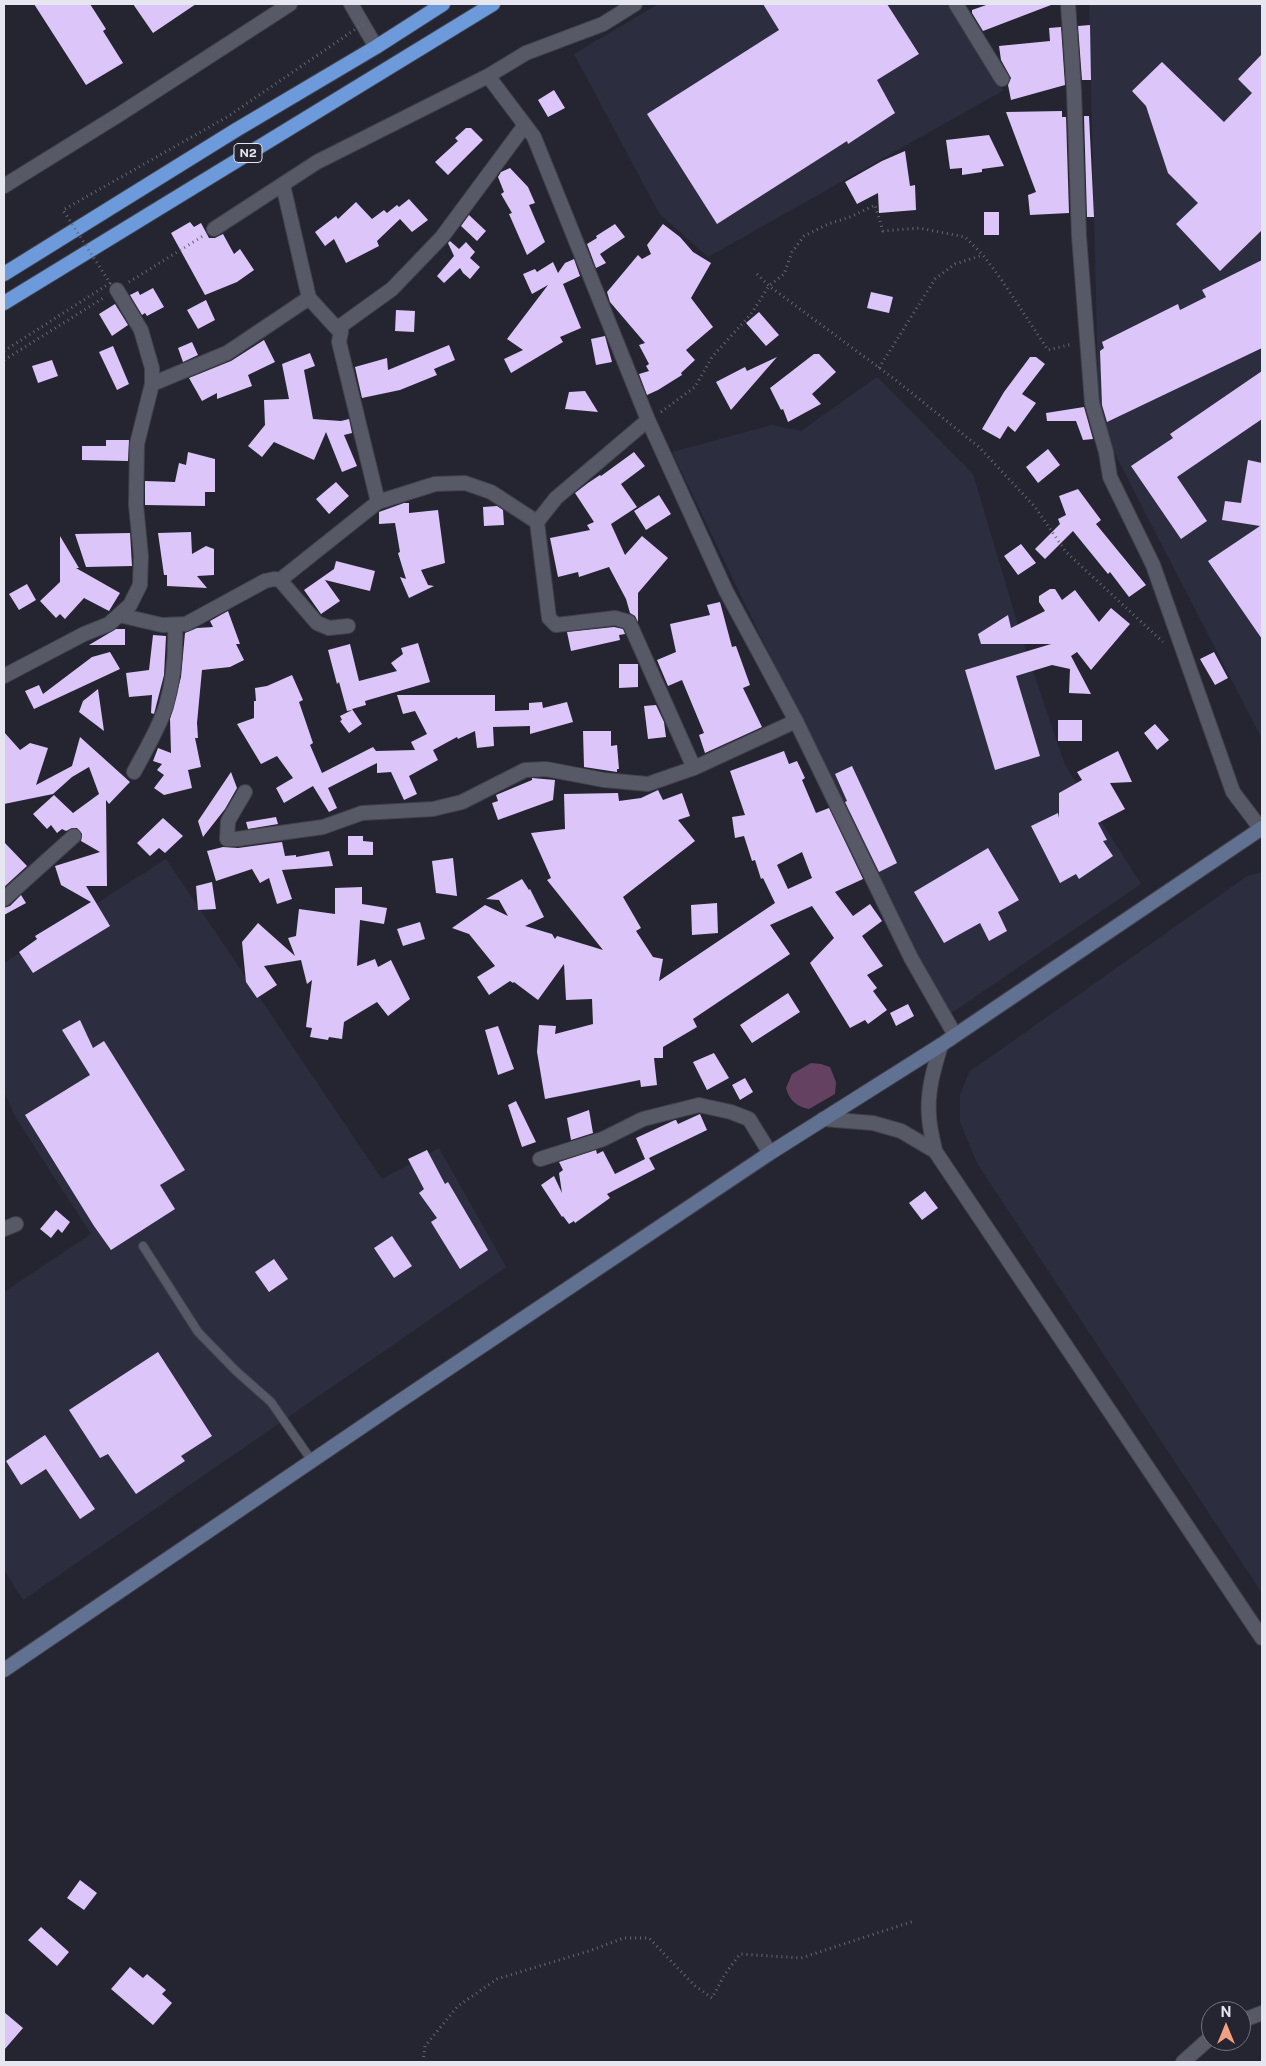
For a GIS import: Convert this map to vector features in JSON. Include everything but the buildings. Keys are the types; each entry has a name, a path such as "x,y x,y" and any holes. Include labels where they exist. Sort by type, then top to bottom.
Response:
{"highway":[{"name":"N2","path":"4,274 236,130 376,47 443,4"},
{"name":"N2","path":"4,303 493,4"}],"main road":[{"path":"4,1670 770,1153 941,1045 1262,829"}],"street":[{"path":"4,186 120,114 290,4"},
{"path":"351,4 376,47"},
{"path":"214,230 317,162 488,76 526,53 603,24 635,4"},
{"path":"956,4 1002,79"},
{"path":"1068,4 1086,339 1092,403 1106,452 1110,477 1153,565 1234,792 1262,829"},
{"path":"488,76 534,137 648,420 726,591 796,721 911,958 955,1035"},
{"path":"378,502 339,342 342,325 392,289 442,237 525,125"},
{"path":"283,185 309,298 341,333"},
{"path":"4,676 84,634 109,624 130,605 140,586 141,556 136,504 137,444 152,384 152,368 141,330 117,290"},
{"path":"152,384 227,353 309,298"},
{"path":"648,420 556,498 537,522 549,618 556,625 615,618 629,622 694,768"},
{"path":"280,580 378,502 435,484 464,483 491,492 537,522"},
{"path":"119,615 162,625 175,626 186,624 264,581 274,579 280,580 318,623 329,628 348,626"},
{"path":"134,772 165,707 176,654 175,626"},
{"path":"245,792 228,821 226,839 323,827 362,813 433,809 462,802 525,770 546,769 604,780 648,784 694,768 796,721"},
{"path":"4,900 74,836"},
{"path":"941,1045 933,1071 930,1094 929,1116 935,1151 1262,1638"},
{"path":"540,1159 603,1139 643,1119 699,1105 731,1112 749,1119 770,1153"},
{"path":"823,1119 873,1123 901,1131 935,1151"},
{"path":"1183,2062 1201,2046"}],"lane":[{"path":"143,1246 198,1332 236,1371 272,1402 312,1461"}],"path":[{"path":"4,351 110,283 63,210 227,117 363,24"},
{"path":"648,420 672,405 695,387 712,357 751,314 768,286 784,274 792,252 804,236 875,205 883,231 919,228 965,237 983,255 1048,350 1086,339"},
{"path":"880,368 935,280 955,264 983,255"},
{"path":"757,274 768,286 880,368 979,447 1035,507 1066,552 1167,646"},
{"path":"423,2062 425,2046 458,2006 497,1979 589,1951 624,1938 649,1938 694,1986 712,1998 725,1974 740,1954 801,1958 914,1921"}],"shaded area":[{"path":"658,4 952,4 1004,90 708,257 659,213 574,54"},
{"path":"1089,4 1262,4 1262,739 1099,423"},
{"path":"877,377 973,474 1023,642 1065,765 1141,884 944,1018 672,452 772,425 801,431"},
{"path":"166,859 382,1179 439,1148 506,1267 23,1600 4,1570 4,1292 91,1234 16,1118 4,1092 4,963"},
{"path":"1262,872 1262,1593 978,1165 960,1122 960,1095 969,1072 1247,876"},
{"path":"811,1063 830,1067 836,1082 835,1094 809,1109 801,1107 794,1102 786,1088 792,1074"}]}
